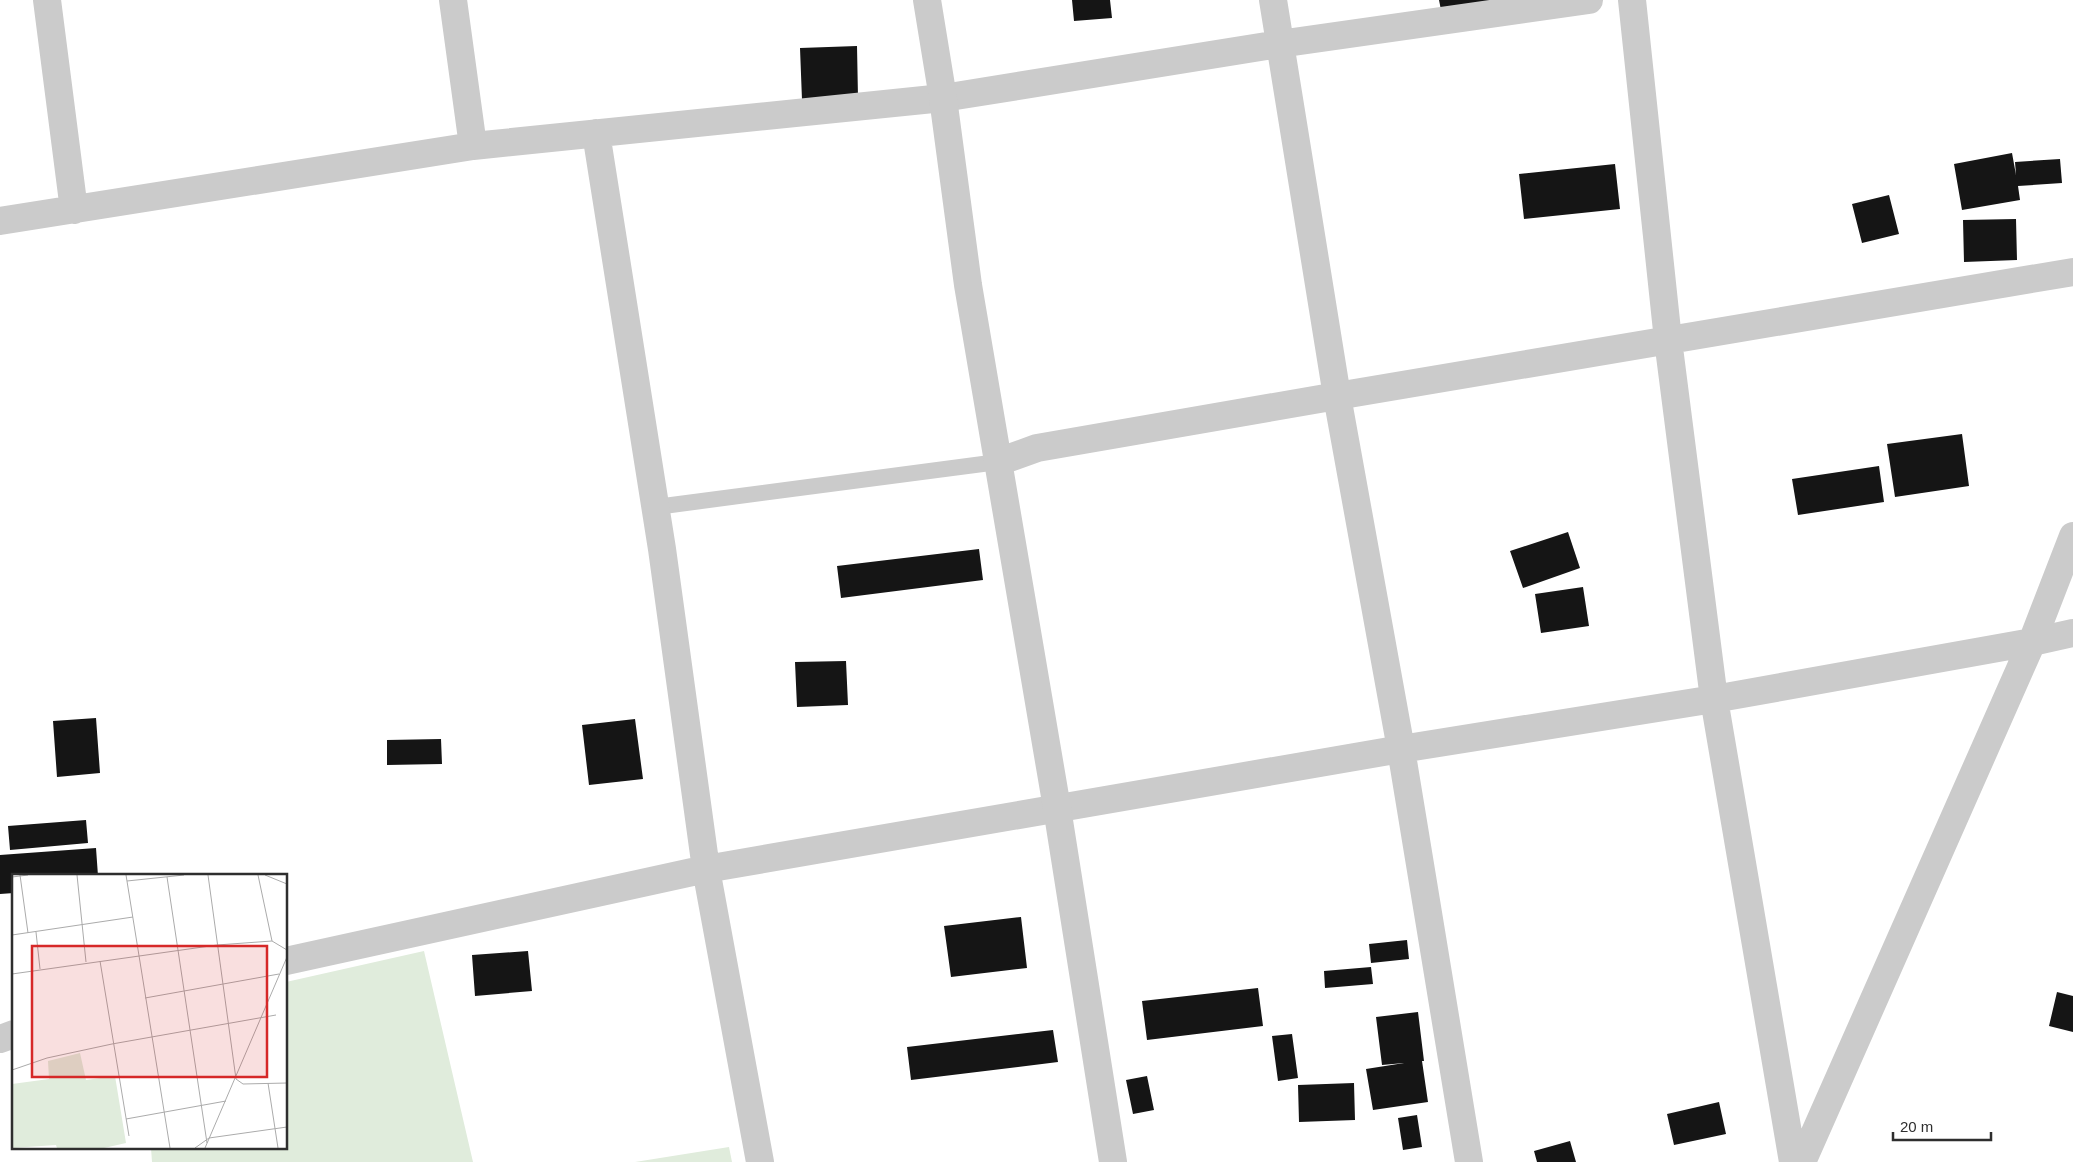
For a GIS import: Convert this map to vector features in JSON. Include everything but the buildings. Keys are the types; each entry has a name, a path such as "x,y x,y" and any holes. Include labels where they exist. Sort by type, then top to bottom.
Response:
{"street":[{"path":"47,0 74,210"},
{"path":"452,0 473,146"},
{"path":"927,0 943,98 968,285 1056,808 1113,1162"},
{"path":"1273,0 1337,396 1401,749 1469,1162"},
{"path":"0,221 473,146 943,98 1279,44 1589,0"},
{"path":"1632,0 1668,340 1714,699 1793,1162"},
{"path":"596,134 656,507 706,869 760,1162"},
{"path":"998,462 1037,448 2073,272"},
{"path":"1802,1162 2032,642 2073,536"},
{"path":"288,961 706,869 1401,749 1714,699 2073,633"},
{"path":"0,1039 12,1035"}],"lane":[{"path":"656,507 998,462"}],"green space":[{"path":"424,951 473,1162 152,1162 151,1150 288,1150 288,982"},
{"path":"729,1147 732,1162 635,1162"}]}
